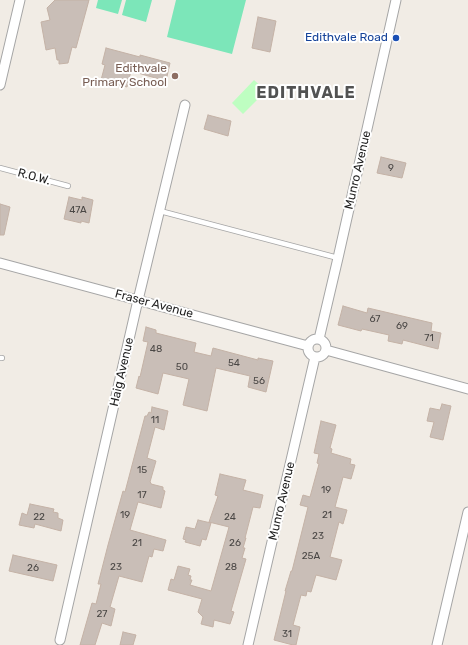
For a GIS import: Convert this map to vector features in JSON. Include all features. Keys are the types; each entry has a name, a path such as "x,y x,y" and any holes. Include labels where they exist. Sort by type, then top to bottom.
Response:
{"street":[{"path":"0,85 20,0"},
{"name":"Munro Avenue","path":"319,339 396,0"},
{"name":"Haig Avenue","path":"60,640 138,300 185,105"},
{"name":"Fraser Avenue","path":"0,263 308,346"},
{"path":"319,339 325,343 326,350 321,357 315,357 309,352 308,346 312,341 319,339"},
{"path":"326,350 468,389"},
{"name":"Munro Avenue","path":"248,645 315,357"},
{"path":"437,645 468,512"}],"lane":[{"name":"R.O.W.","path":"0,168 68,186"},
{"path":"160,211 338,258"}],"green space":[{"path":"98,0 122,0 118,14 96,8"},
{"path":"126,0 152,0 146,22 122,15"},
{"path":"176,0 246,0 232,54 167,37"},
{"path":"254,80 266,91 243,114 232,103"}],"building":[{"path":"55,0 89,0 76,48 72,47 68,63 59,64 55,48 46,50 41,22 50,20 47,8"},
{"path":"258,17 276,21 270,52 252,48"},
{"path":"106,48 170,63 166,81 131,71 127,87 101,80 105,65 102,64"},
{"path":"208,115 231,121 228,136 204,129"},
{"path":"381,157 406,163 402,178 377,173"},
{"path":"69,197 82,200 82,197 93,200 89,223 81,221 81,223 64,219"},
{"path":"0,204 10,207 4,235 0,235"},
{"path":"343,306 367,313 368,308 432,323 431,331 441,333 438,349 403,340 402,344 388,341 389,335 362,329 361,331 338,325"},
{"path":"146,327 156,330 156,333 196,343 194,352 211,356 213,348 258,360 258,358 273,361 266,392 248,387 250,376 216,368 207,411 183,405 189,379 163,373 158,394 136,388 148,342 143,341"},
{"path":"442,404 451,406 443,440 430,437 434,422 427,421 430,408 440,410"},
{"path":"152,407 168,411 164,430 155,427 147,458 156,461 150,482 151,484 163,487 163,490 165,491 161,508 138,502 130,530 166,540 163,551 154,549 152,557 149,556 142,582 119,576 110,607 115,609 111,626 102,623 95,645 80,645 92,603 96,604 101,584 98,584 108,545 123,491 125,492 145,416 147,416 149,412 151,413"},
{"path":"321,421 336,425 330,448 332,449 331,453 351,459 350,464 355,465 351,479 343,477 335,507 347,510 343,524 339,522 330,557 342,560 336,580 316,575 311,592 307,591 306,596 301,595 293,625 300,627 296,645 293,645 274,640 285,591 292,571 308,507 300,505 303,495 310,497 319,464 317,463 319,454 314,453"},
{"path":"220,474 246,480 243,490 263,495 260,508 253,507 245,538 243,548 245,548 242,558 246,559 231,611 234,612 230,624 214,620 213,627 201,624 203,617 198,612 202,599 168,590 171,579 174,580 178,566 190,569 188,575 191,576 190,580 192,580 190,585 211,591 229,527 209,522 218,496 215,495"},
{"path":"30,504 54,509 53,512 58,513 58,518 63,520 61,531 35,524 34,528 19,525 22,513 27,515"},
{"path":"198,520 211,523 206,540 202,539 200,546 185,542 186,540 183,539 186,527 195,529"},
{"path":"13,555 57,565 53,581 9,571"},
{"path":"123,632 136,635 133,645 120,645"}],"place":[{"name":"Edithvale Road","path":"396,38"},
{"name":"Edithvale Primary School","path":"175,76"}],"district":[{"name":"EDITHVALE","path":"306,93"}]}
